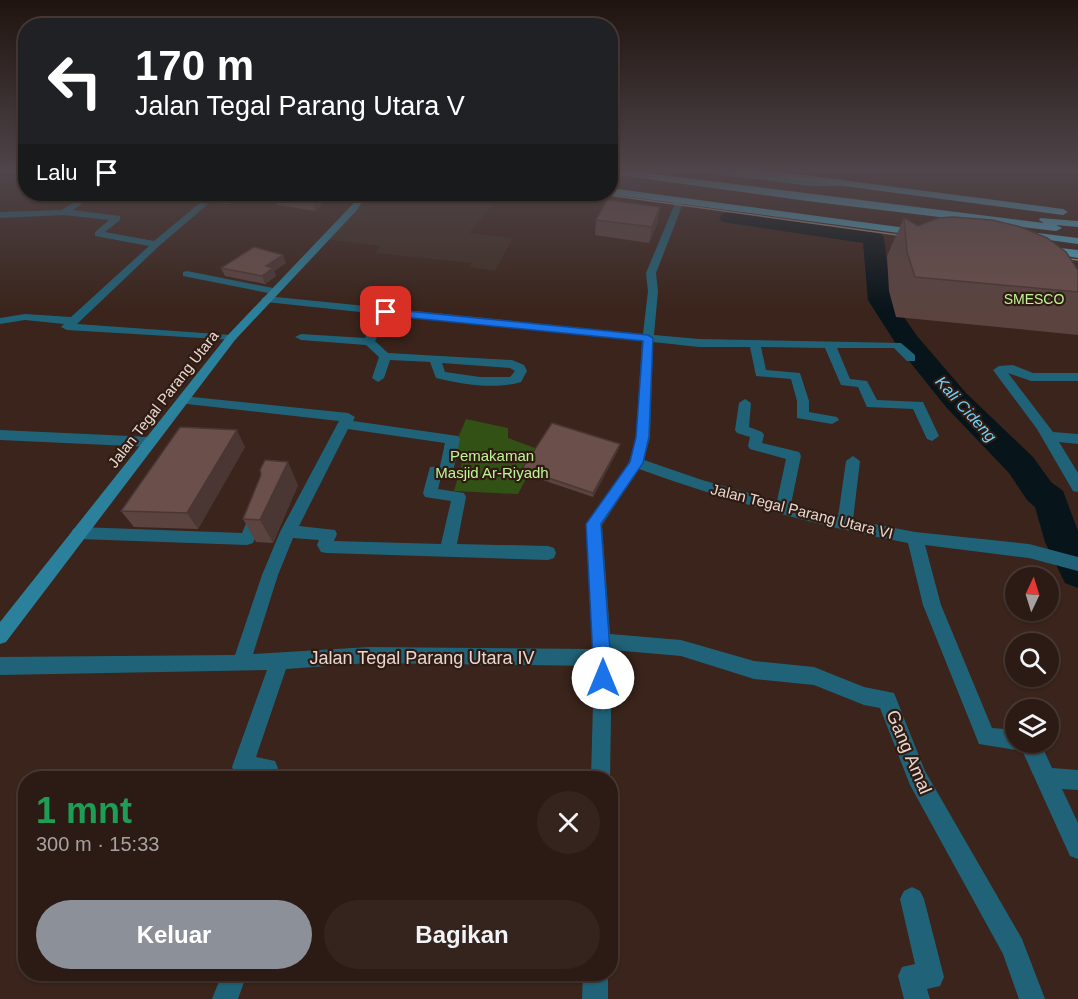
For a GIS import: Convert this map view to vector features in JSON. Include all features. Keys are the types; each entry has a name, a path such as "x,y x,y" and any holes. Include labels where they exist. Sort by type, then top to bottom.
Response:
{"highway":[{"path":"806,218 938,235"},
{"path":"899,218 1078,241"},
{"path":"973,218 1078,230"},
{"path":"1027,218 1078,224"},
{"path":"1031,248 1078,254"}],"street":[{"path":"114,218 117,218 98,234 156,244"},
{"path":"188,218 156,244 68,327 231,338"},
{"name":"Jalan Tegal Parang Utara","path":"0,636 231,338 269,295 345,218"},
{"path":"601,771 603,650 594,524 636,463 643,437 653,291 651,273 673,218"},
{"path":"187,274 269,295 386,312 496,317 699,343 897,345 911,358"},
{"path":"369,342 386,312"},
{"path":"0,321 24,317 74,321"},
{"path":"301,337 369,342 385,356 512,364 521,371 517,378 508,382 440,375 435,360"},
{"path":"755,344 760,373 796,376 803,401 802,414 832,420"},
{"path":"830,345 845,382 862,384 871,404 918,405 932,436"},
{"path":"378,378 385,356"},
{"path":"1078,377 1031,377 1013,369 999,370 1029,405 1072,463 1078,487"},
{"path":"183,400 348,418 288,532 270,575 241,663"},
{"path":"745,404 742,430 757,435 755,446 794,456 783,508"},
{"path":"344,424 453,439 446,472 435,471 430,493 459,497 448,549"},
{"path":"0,435 151,442"},
{"path":"1051,437 1078,439"},
{"path":"845,525 853,461"},
{"name":"Jalan Tegal Parang Utara VI","path":"636,463 699,484 845,525 915,538 1029,551 1078,564"},
{"path":"79,533 247,539 264,498"},
{"path":"288,532 328,534 325,546 327,547 548,553"},
{"path":"915,538 932,605 986,737 1005,739"},
{"name":"Gang Amal","path":"603,650 681,648 754,670 814,676 864,696 887,700 917,778 1013,948 1032,999"},
{"name":"Jalan Tegal Parang Utara IV","path":"0,666 241,663 369,655 603,650"},
{"path":"267,771 268,768 242,767 280,659"},
{"path":"1034,753 1078,848"},
{"path":"1045,778 1078,780"},
{"path":"912,899 931,977 910,976 917,999"},
{"path":"225,999 232,981"},
{"path":"595,999 596,981"}],"shaded area":[{"path":"344,218 482,218 469,233 513,238 495,271 470,267 472,263 375,253 380,246 324,239"}],"green space":[{"name":"Pemakaman Masjid Ar-Riyadh","path":"466,419 508,428 508,438 535,448 518,474 527,477 518,494 454,491 463,459 451,454"}],"building":[{"path":"597,218 656,218 652,227 596,220"},
{"path":"904,218 918,226 938,218 992,220 1021,227 1047,238 1066,252 1078,269 1078,292 915,277 907,252"},
{"path":"254,247 283,255 266,266 273,268 262,276 221,268"},
{"path":"552,423 620,444 593,493 522,469"},
{"path":"180,427 237,430 187,513 121,511"},
{"path":"265,460 288,462 260,520 243,519 261,475 260,470"}],"waterway":[{"name":"Kali Cideng","path":"729,218 873,238 880,300 926,365 949,389 956,400 1021,465 1039,491 1051,500 1063,542 1078,572"}],"tram line":[{"path":"772,218 912,237"},
{"path":"1054,257 1078,260"}],"route":[{"path":"386,312 648,338 643,437 636,463 593,527 603,678"}],"park label":[{"name":"SMESCO","path":"1034,299"}]}
